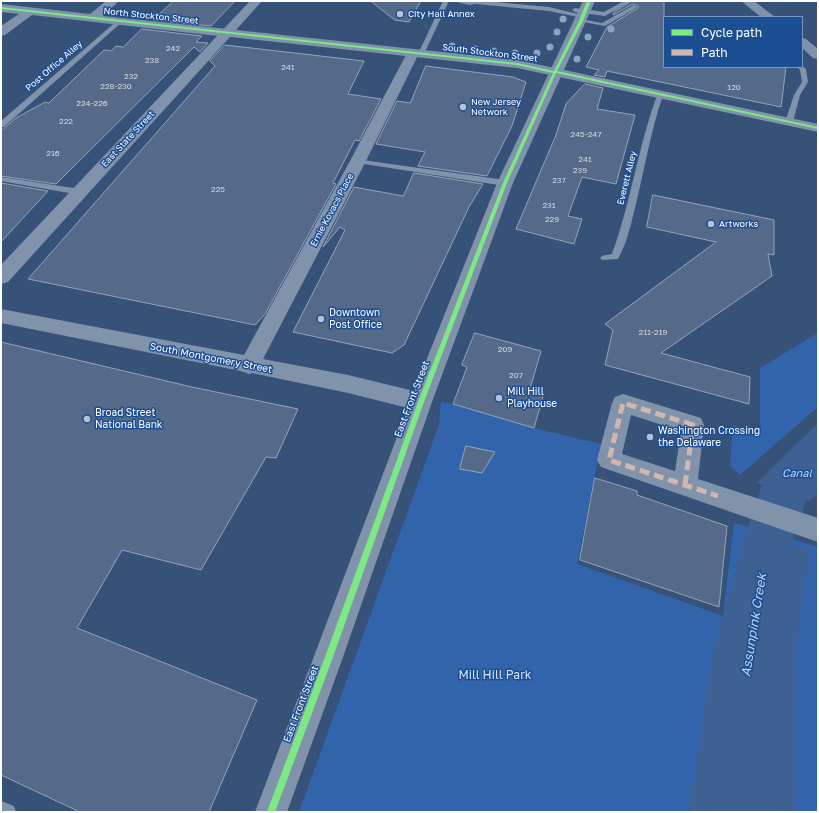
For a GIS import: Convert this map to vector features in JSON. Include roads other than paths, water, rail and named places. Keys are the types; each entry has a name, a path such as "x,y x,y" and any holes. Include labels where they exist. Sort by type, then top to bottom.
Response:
{"highway":[{"path":"747,1 768,16"},
{"path":"803,43 818,55"}],"street":[{"path":"92,19 113,1"},
{"name":"East State Street","path":"1,277 256,1"},
{"name":"North Stockton Street","path":"1,8 227,33"},
{"path":"1,32 30,11"},
{"name":"East Front Street","path":"271,812 332,649 420,402 505,183 555,72 585,12"},
{"name":"South Stockton Street","path":"227,33 517,64 818,128"},
{"name":"Ernie Kovacs Place","path":"249,366 417,53"},
{"name":"South Montgomery Street","path":"1,316 249,366 348,384 420,402"},
{"path":"685,485 817,530"}],"lane":[{"path":"417,53 446,1"},
{"path":"456,1 469,3 475,1 605,14 628,1"},
{"path":"585,12 603,25 634,7"},
{"name":"Post Office Alley","path":"1,124 120,21"},
{"path":"789,122 796,95 805,82 803,69 802,68"},
{"name":"Everett Alley","path":"605,258 615,258 639,175 651,123 660,95"},
{"path":"358,161 505,183"},
{"path":"1,179 80,192"},
{"path":"1,809 8,812"}],"water":[{"name":"Canal","path":"818,423 818,493 809,501 757,483"},
{"path":"749,531 809,550 796,650 795,812 689,812 714,647"}],"waterway":[{"name":"Assunpink Creek","path":"756,598 768,541 785,488 818,453"}],"place":[{"name":"City Hall Annex","path":"400,14"},
{"name":"New Jersey Network","path":"463,107"},
{"name":"Artworks","path":"711,224"},
{"name":"Downtown Post Office","path":"321,319"},
{"name":"Mill Hill Playhouse","path":"499,398"},
{"name":"Broad Street National Bank","path":"87,419"},
{"name":"Washington Crossing the Delaware","path":"650,437"}],"park label":[{"name":"Mill Hill Park","path":"495,675"}]}
